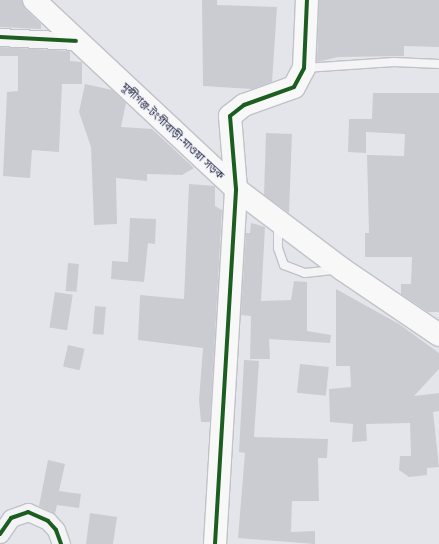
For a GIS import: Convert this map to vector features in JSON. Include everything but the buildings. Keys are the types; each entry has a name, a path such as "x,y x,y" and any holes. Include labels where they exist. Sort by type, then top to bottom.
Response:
{"street":[{"name":"মুন্সীগঞ্জ-টংগীবাড়ী-মাওয়া সড়ক","path":"34,0 76,41 236,189 342,269 439,335"},
{"path":"215,544 236,189 230,116 244,105 294,87 304,68 307,0"},
{"path":"0,37 76,41"},
{"path":"0,534 11,518 28,512 48,521 56,530 60,544"}],"lane":[{"path":"304,68 394,62 439,64"},
{"path":"278,221 278,248 284,265 305,273 342,269"}],"cycle path":[{"path":"215,544 236,189 230,116 244,105 294,87 304,68 307,0"},
{"path":"0,37 76,41"},
{"path":"0,534 11,518 28,512 48,521 56,530 61,544"}]}
